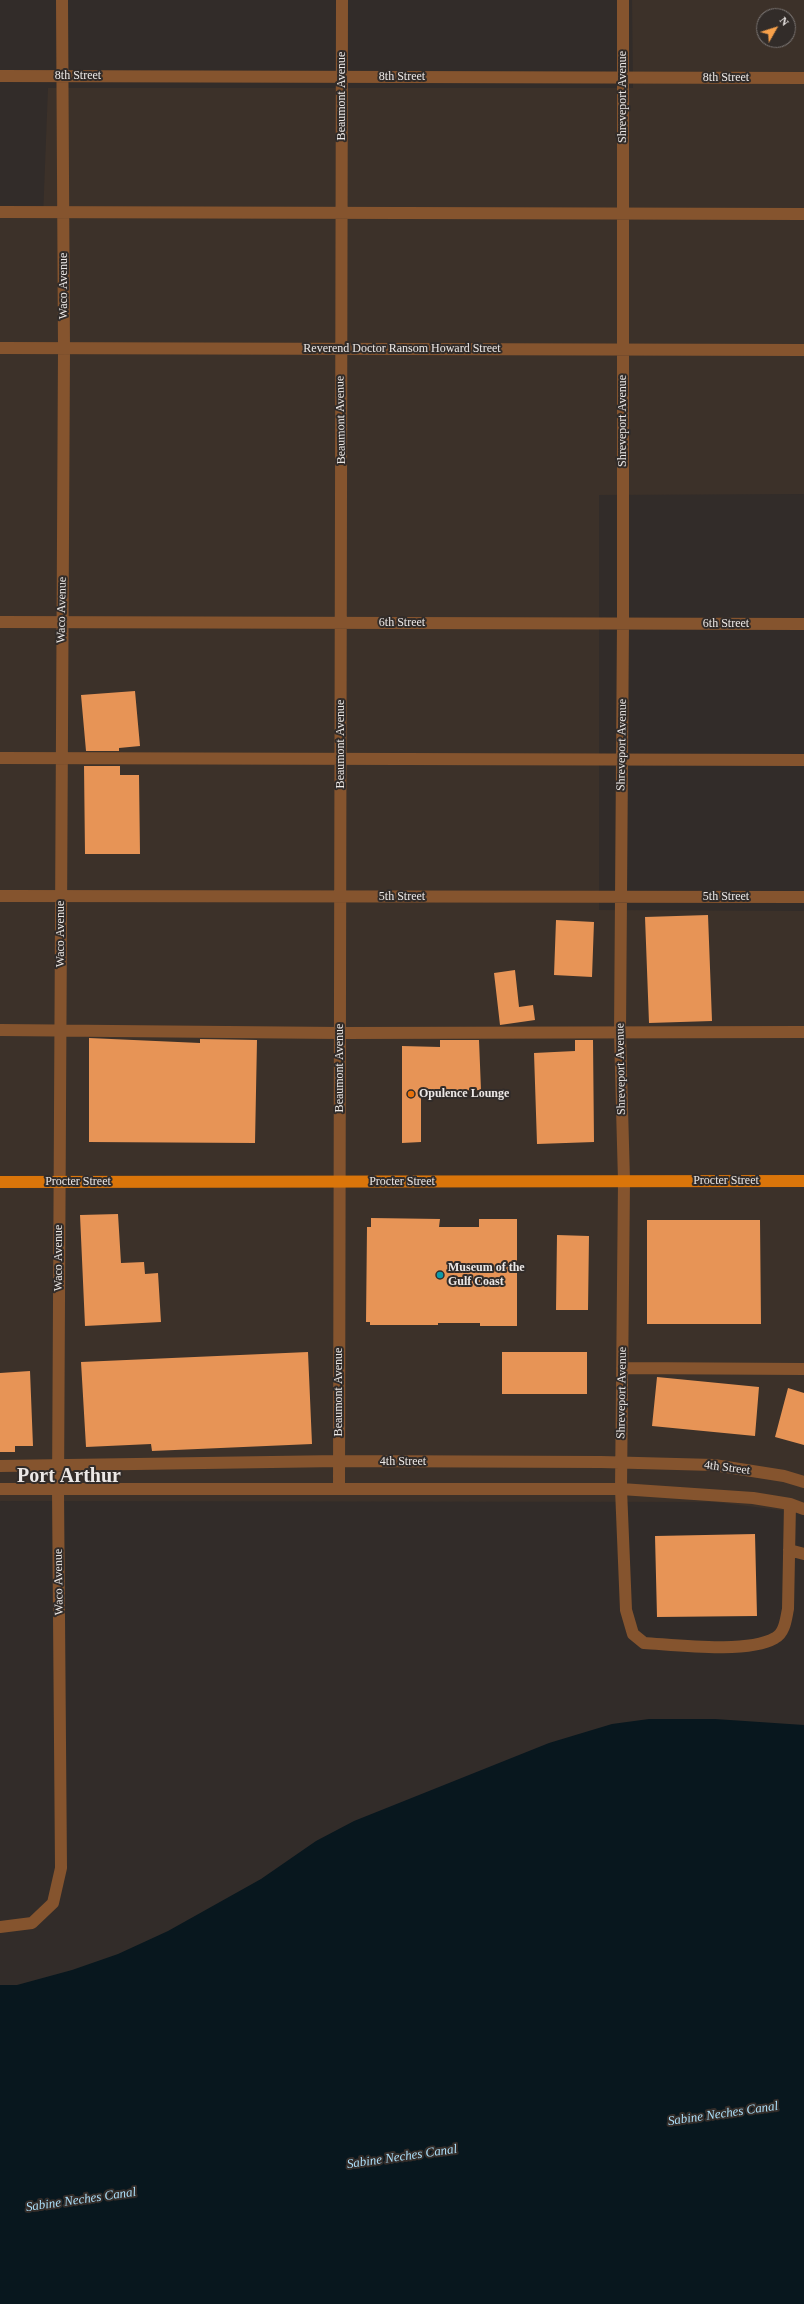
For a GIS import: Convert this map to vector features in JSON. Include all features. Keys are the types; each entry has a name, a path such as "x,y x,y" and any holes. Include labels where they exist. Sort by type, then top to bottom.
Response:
{"main road":[{"name":"Procter Street","path":"0,1182 804,1181"}],"street":[{"name":"Waco Avenue","path":"0,1927 32,1923 53,1903 61,1868 58,1465 59,1182 62,1030 61,758 64,348 62,0"},
{"name":"Beaumont Avenue","path":"339,1488 342,485 340,349 343,213 342,0"},
{"name":"Shreveport Avenue","path":"623,0 623,624 620,1034 624,1181 621,1489 626,1610 633,1634 644,1643 743,1647 776,1638 785,1625 790,1504"},
{"name":"8th Street","path":"0,76 804,78"},
{"path":"0,212 623,215 804,214"},
{"name":"Reverend Doctor Ransom Howard Street","path":"0,348 804,350"},
{"name":"6th Street","path":"0,622 804,624"},
{"path":"0,758 804,760"},
{"name":"5th Street","path":"0,896 804,897"},
{"path":"0,1030 620,1034 804,1032"},
{"path":"622,1368 804,1369"},
{"name":"4th Street","path":"0,1466 339,1462 621,1463 714,1465 784,1476 804,1482"},
{"path":"0,1489 621,1489 753,1498 790,1504 804,1509"},
{"path":"789,1550 804,1554"}],"shaded area":[{"path":"632,0 804,0 804,494 599,495 599,910 804,911 804,1513 714,1502 0,1501 0,217 43,217 48,88 633,88"}],"water":[{"name":"Sabine Neches Canal","path":"649,1719 715,1719 804,1725 804,2304 0,2304 0,1985 17,1985 72,1970 118,1954 168,1931 261,1879 316,1841 354,1821 549,1743 612,1724"}],"building":[{"path":"135,691 140,746 119,748 119,751 86,751 81,695"},
{"path":"84,766 120,766 120,775 139,775 140,854 85,854"},
{"path":"708,915 712,1021 649,1023 645,917"},
{"path":"556,920 594,922 592,977 554,975"},
{"path":"515,970 519,1007 533,1005 535,1020 500,1025 494,973"},
{"path":"89,1038 200,1043 200,1039 257,1040 255,1143 89,1142"},
{"path":"440,1040 479,1040 481,1090 421,1092 421,1142 402,1143 402,1046 440,1047"},
{"path":"575,1040 593,1040 594,1142 537,1144 534,1053 575,1051"},
{"path":"118,1214 121,1263 144,1262 145,1274 158,1273 161,1322 85,1326 80,1215"},
{"path":"371,1218 440,1219 439,1227 479,1227 479,1219 517,1219 517,1326 480,1326 480,1323 438,1323 438,1325 370,1325 370,1322 366,1322 367,1227 371,1227"},
{"path":"647,1220 760,1220 761,1324 647,1324"},
{"path":"557,1235 589,1236 588,1310 556,1310"},
{"path":"308,1352 312,1444 152,1451 151,1444 86,1447 81,1362"},
{"path":"502,1352 587,1352 587,1394 502,1394"},
{"path":"30,1371 33,1446 15,1446 15,1452 0,1452 0,1373"},
{"path":"657,1377 759,1387 755,1436 652,1426"},
{"path":"788,1388 804,1393 804,1445 775,1437"},
{"path":"755,1534 757,1616 657,1617 655,1536"}],"place":[{"name":"Opulence Lounge","path":"411,1094"},
{"name":"Museum of the Gulf Coast","path":"440,1275"}],"district":[{"name":"Port Arthur","path":"69,1477"}]}
